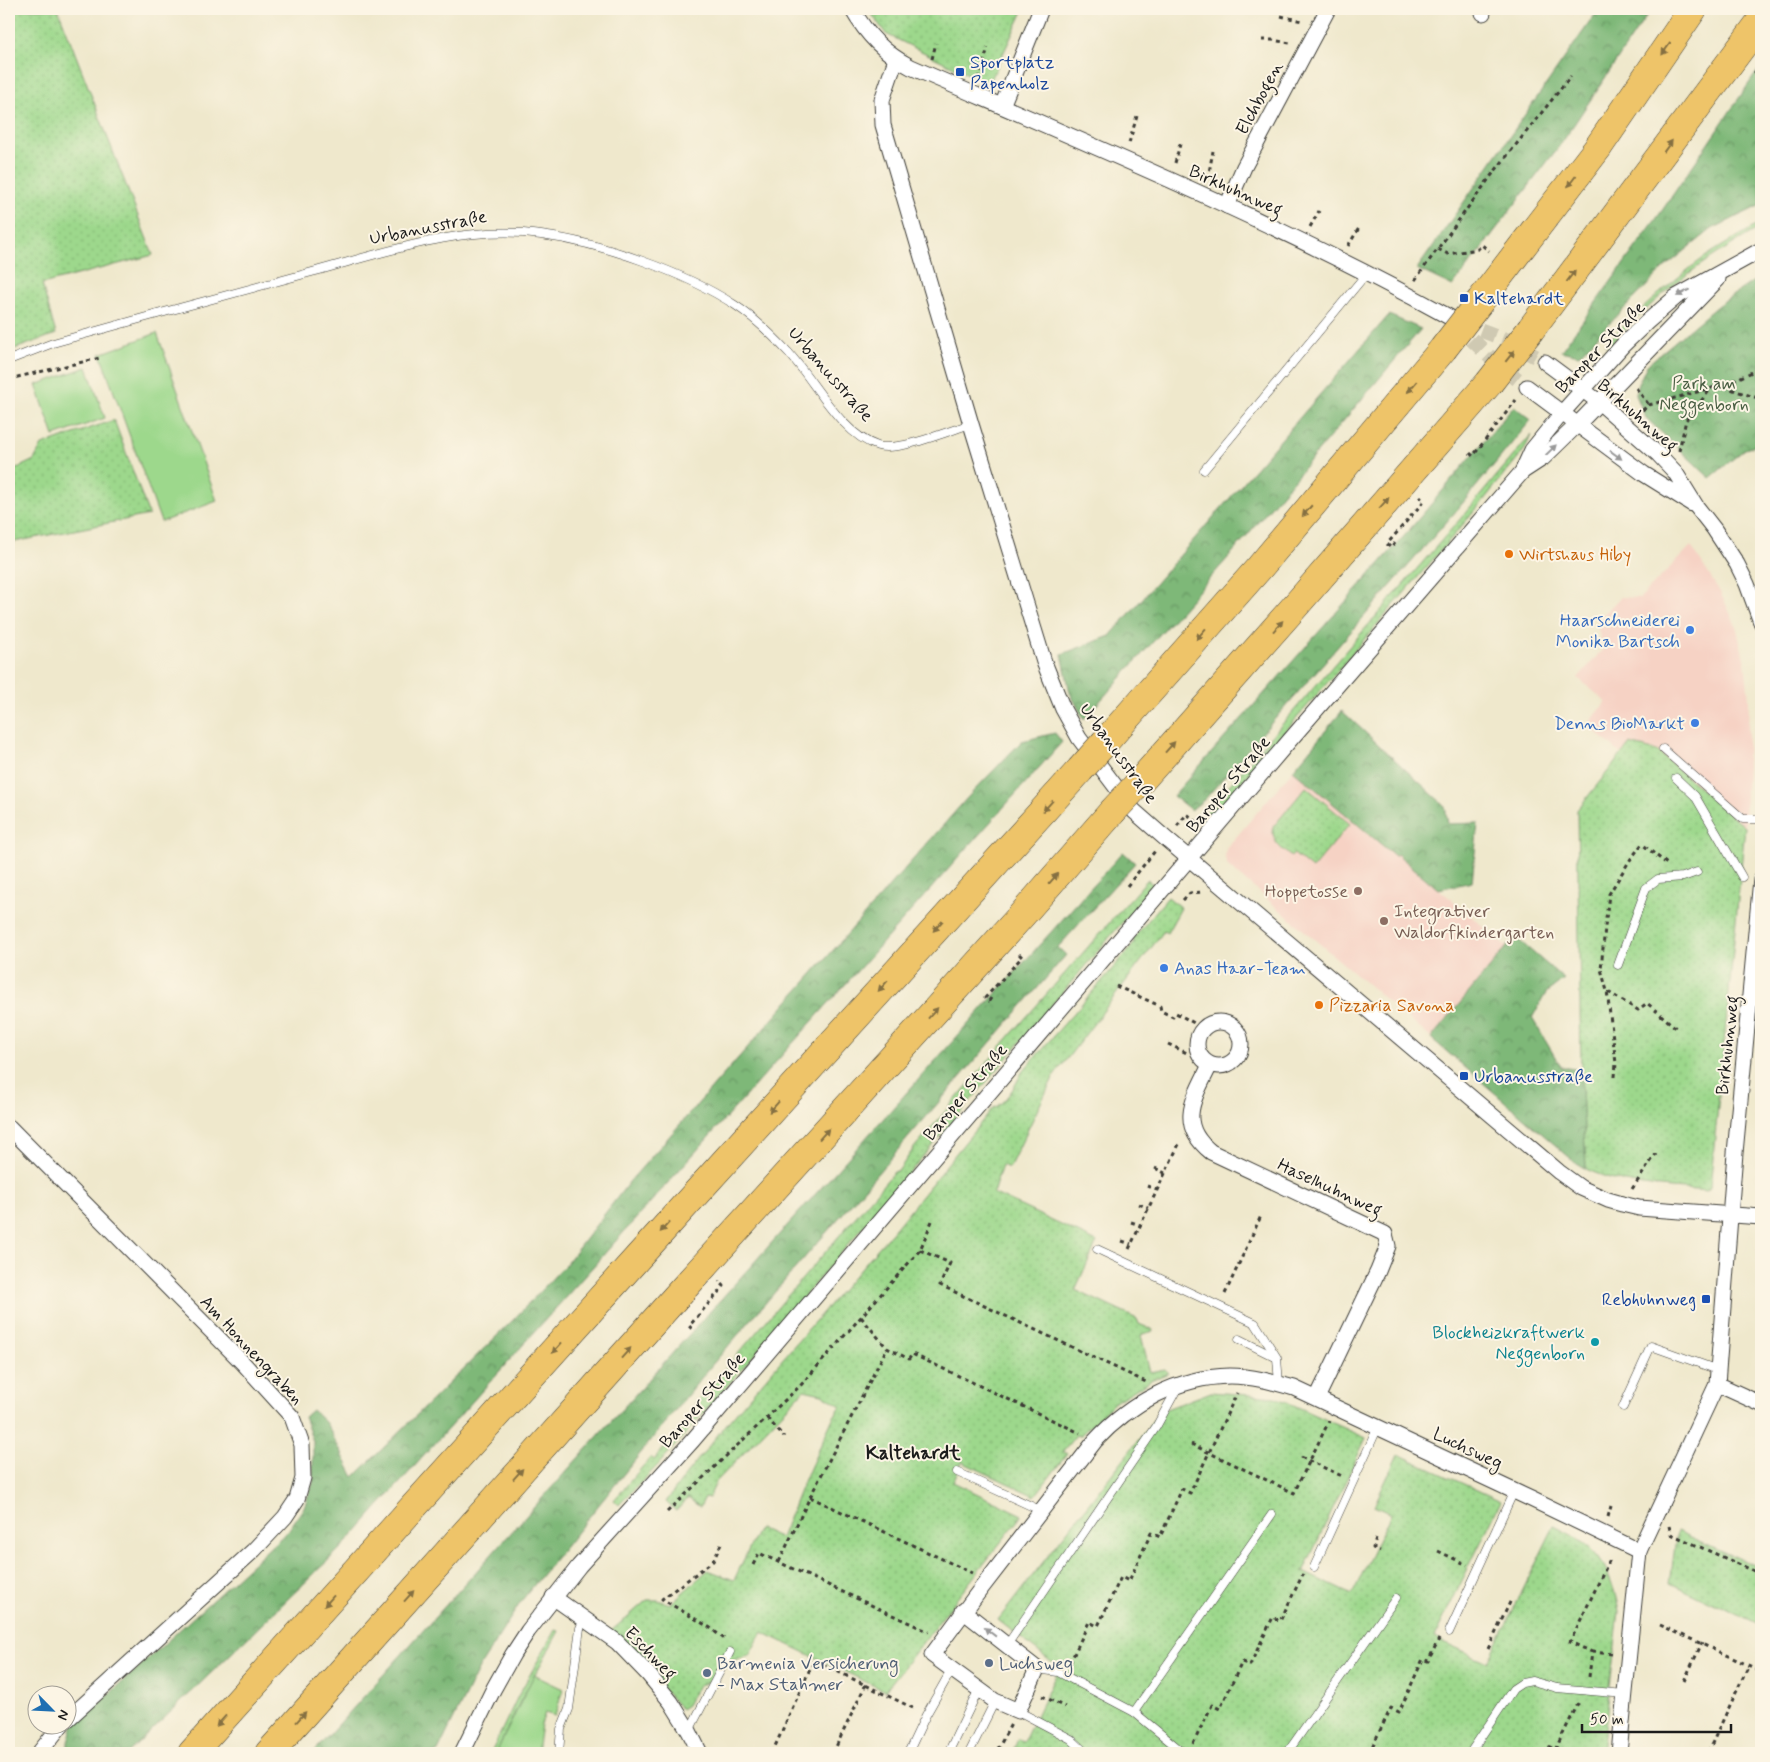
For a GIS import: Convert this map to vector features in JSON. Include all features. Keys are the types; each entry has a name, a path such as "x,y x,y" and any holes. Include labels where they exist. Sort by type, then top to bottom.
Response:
{"highway":[{"path":"192,1753 1080,770 1260,566 1443,349 1597,149 1694,9"},
{"path":"1747,60 1758,9"},
{"path":"269,1753 682,1289 1021,916 1290,612 1489,383 1747,60 1761,21"}],"street":[{"path":"852,9 872,39 896,59"},
{"path":"1002,106 1041,9"},
{"name":"Elchbogen","path":"1226,206 1244,166 1328,9"},
{"name":"Birkhuhnweg","path":"896,59 1298,239 1451,318"},
{"name":"Urbanusstraße","path":"896,59 882,100 883,125 971,424 1044,662 1063,709 1079,738 1134,811 1559,1172 1581,1188 1608,1200 1639,1208 1761,1217"},
{"name":"Baroper Straße","path":"1522,472 1532,450 1582,390 1623,346 1676,297 1761,250"},
{"name":"Baroper Straße","path":"462,1753 513,1654 553,1598 579,1566 693,1440 1189,858 1522,472 1543,458 1577,425 1726,271"},
{"name":"Birkhuhnweg","path":"1545,362 1599,402 1659,455 1675,472 1696,506 1737,564 1761,619"},
{"name":"Birkhuhnweg","path":"1527,387 1644,474 1696,506"},
{"name":"Birkhuhnweg","path":"1730,1215 1761,879"},
{"path":"1218,1021 1232,1025 1238,1032 1241,1040 1241,1049 1237,1057 1230,1064 1222,1066 1210,1065 1201,1058 1197,1050 1197,1041 1203,1028 1218,1021"},
{"name":"Haselhuhnweg","path":"1210,1065 1190,1108 1192,1128 1202,1145 1211,1152 1386,1234 1388,1246 1378,1271 1317,1398"},
{"name":"Am Honnengraben","path":"9,1127 236,1356 278,1401 292,1417 302,1445 303,1478 297,1499 285,1518 254,1550 78,1710"},
{"path":"1619,1753 1639,1551 1718,1377 1730,1215"},
{"name":"Luchsweg","path":"1018,1711 995,1701 932,1655 963,1611 1095,1441 1111,1424 1135,1405 1172,1388 1205,1379 1229,1376 1244,1377 1280,1384 1317,1398 1639,1551"},
{"path":"1718,1377 1761,1404"},
{"name":"Eschweg","path":"553,1598 617,1642 648,1674 671,1702 690,1731 700,1753"},
{"path":"963,1611 1038,1669 1018,1711"},
{"path":"40,1753 54,1734"}],"lane":[{"name":"Urbanusstraße","path":"9,360 53,343 377,255 451,238 487,232 512,232 538,234 592,244 678,276 712,292 756,321 790,354 849,429 869,443 882,447 896,448 971,424"},
{"path":"1204,470 1367,273"},
{"path":"1663,749 1743,819 1761,819"},
{"path":"1676,778 1695,796 1742,877"},
{"path":"1618,965 1646,888 1658,879 1682,877 1697,872"},
{"path":"1097,1248 1255,1323 1276,1358 1280,1384"},
{"path":"1239,1339 1276,1358"},
{"path":"1623,1407 1651,1346 1718,1377"},
{"path":"1007,1645 1156,1427 1172,1388"},
{"path":"1314,1567 1378,1427"},
{"path":"957,1472 1042,1511"},
{"path":"1448,1632 1514,1490"},
{"path":"1134,1712 1272,1514"},
{"path":"1287,1753 1396,1598"},
{"path":"559,1753 561,1729 569,1709 580,1628 584,1619"},
{"path":"690,1731 730,1652"},
{"path":"908,1753 926,1715 952,1669"},
{"path":"1038,1669 1058,1672 1134,1712 1184,1753"},
{"path":"1470,1753 1513,1689 1522,1683 1532,1681 1557,1688 1625,1694"},
{"path":"948,1753 979,1689"},
{"path":"969,1753 995,1701"},
{"path":"1018,1711 1071,1739 1086,1753"}],"path":[{"path":"1262,40 1272,40 1308,47"},
{"path":"973,94 988,48"},
{"path":"1747,60 1755,72 1759,75 1761,71"},
{"path":"1406,294 1491,176 1571,76"},
{"path":"1123,160 1137,116"},
{"path":"1204,196 1213,151"},
{"path":"1438,249 1448,254 1478,249 1480,246"},
{"path":"9,379 100,358"},
{"path":"1649,406 1723,386 1761,368"},
{"path":"1723,386 1761,399"},
{"path":"1675,472 1686,420 1709,390"},
{"path":"1470,454 1473,456 1512,405"},
{"path":"1642,844 1682,877"},
{"path":"1127,886 1143,866"},
{"path":"1116,986 1160,1006 1161,1011 1173,1017 1176,1013 1203,1028"},
{"path":"1607,991 1638,1010 1647,1003 1676,1028"},
{"path":"1168,1044 1187,1053 1197,1050"},
{"path":"1124,1261 1180,1142"},
{"path":"1622,1204 1656,1154"},
{"path":"1155,1168 1165,1173"},
{"path":"1147,1186 1157,1190"},
{"path":"1139,1204 1148,1208"},
{"path":"1220,1306 1261,1216"},
{"path":"667,1512 800,1386 920,1250 932,1220"},
{"path":"1131,1222 1140,1225"},
{"path":"1122,1241 1131,1244"},
{"path":"920,1250 950,1263 940,1285 1172,1388"},
{"path":"861,1317 886,1348 909,1359 912,1354 1095,1441"},
{"path":"780,1562 810,1497 886,1348"},
{"path":"1064,1675 1089,1622 1098,1626 1121,1577 1129,1581 1151,1533 1160,1537 1182,1489 1190,1493 1244,1377"},
{"path":"1191,1444 1294,1493 1335,1407"},
{"path":"768,1418 784,1438"},
{"path":"1301,1457 1354,1481"},
{"path":"810,1497 978,1576 980,1590"},
{"path":"1671,1534 1761,1574"},
{"path":"1376,1539 1373,1548 1380,1551"},
{"path":"1545,1753 1548,1746 1556,1750 1588,1681 1592,1652 1570,1642 1619,1541"},
{"path":"721,1544 713,1560 662,1599 709,1627 730,1643 730,1652"},
{"path":"1438,1551 1477,1570"},
{"path":"753,1565 759,1553 934,1634 941,1626 950,1629"},
{"path":"1193,1745 1212,1706 1220,1709 1242,1662 1250,1666 1273,1617 1280,1621 1302,1575 1314,1567"},
{"path":"1488,1649 1511,1600"},
{"path":"1660,1625 1761,1671"},
{"path":"1370,1753 1391,1708 1399,1712 1423,1660 1428,1662 1438,1639 1448,1632"},
{"path":"1684,1681 1702,1643"},
{"path":"772,1753 814,1660 926,1715"},
{"path":"1708,1752 1749,1665"},
{"path":"833,1753 866,1684"},
{"path":"1028,1690 1065,1707"},
{"path":"1006,1753 998,1748 1018,1711"}],"shaded area":[{"path":"1691,546 1720,592 1736,626 1745,662 1749,699 1745,827 1657,751 1630,744 1621,754 1588,725 1606,702 1578,678 1603,649 1596,621 1621,597 1640,598"},
{"name":"Integrativer Waldorfkindergarten","path":"1293,770 1394,856 1397,853 1507,947 1431,1038 1228,866 1225,858 1226,849"}],"green space":[{"path":"9,9 58,9 153,255 42,284 56,334 9,351"},
{"path":"868,9 1024,9 989,84 886,34"},
{"path":"1599,9 1651,9 1563,141 1453,286 1417,269"},
{"path":"1761,66 1761,205 1712,229 1665,267 1579,355 1561,351 1659,215"},
{"path":"1761,223 1761,227 1710,258 1681,279 1643,312 1608,347 1605,344 1679,277 1705,257"},
{"name":"Park am Neggenborn","path":"1761,276 1761,444 1745,449 1710,478 1646,418 1636,395 1637,386 1647,365 1717,306"},
{"path":"1389,315 1421,329 1227,559 1084,719 1070,693 1062,654 1110,636"},
{"path":"157,333 217,501 161,522 100,354"},
{"path":"87,367 105,418 54,436 36,385"},
{"path":"1514,406 1531,420 1456,511 1205,799 1191,810 1173,796 1405,535"},
{"path":"114,420 149,515 9,543 9,472 34,460 42,445"},
{"path":"1531,435 1525,449 1478,507 1206,824 1200,819 1461,518"},
{"path":"1342,711 1445,806 1448,824 1478,823 1472,882 1438,889 1397,854 1395,856 1293,770"},
{"path":"1055,733 1062,742 345,1544 128,1753 68,1753 70,1734 78,1734 78,1723 288,1531 304,1507 313,1483 313,1441 304,1417 312,1410 326,1423 354,1477 514,1319 566,1264 630,1181 968,797 1022,741"},
{"path":"1630,744 1657,751 1745,827 1710,1188 1707,1191 1630,1183 1586,1169 1581,1070 1577,810"},
{"path":"1306,787 1350,824 1312,869 1294,854 1291,857 1283,850 1275,841 1273,832 1273,827"},
{"path":"1123,852 1135,863 1058,947 1066,955 711,1366 522,1600 480,1666 437,1753 313,1753"},
{"path":"1147,880 1154,885 755,1354 659,1464 619,1505 614,1500 651,1457 654,1460 698,1408 694,1405 894,1172 899,1170 914,1148 1015,1030"},
{"path":"1168,897 1181,908 1167,933 1164,931 1054,1076 1009,1168 1002,1165 993,1193 1097,1242 1075,1290 1137,1319 1139,1324 1153,1330 1141,1335 1150,1372 1165,1369 1169,1373 1151,1380 1115,1402 1080,1436 1076,1435 1063,1451 1067,1454 1035,1496 962,1462 953,1482 1022,1515 885,1691 762,1632 749,1656 733,1660 723,1660 709,1682 698,1685 687,1705 681,1709 611,1631 647,1600 658,1600 670,1604 708,1570 734,1580 759,1528 781,1538 801,1488 833,1418 841,1406 822,1394 804,1390 716,1482 709,1498 705,1497 700,1507 688,1498 676,1511 666,1502 729,1421 893,1231 992,1109 1002,1103 1014,1088 1022,1072 1129,950 1135,942 1132,940"},
{"path":"1515,937 1564,979 1546,993 1532,1018 1561,1067 1581,1070 1586,1169 1576,1163 1431,1038"},
{"path":"1211,1392 1276,1397 1366,1438 1303,1572 1352,1595 1391,1514 1374,1506 1398,1454 1501,1501 1434,1638 1488,1662 1554,1526 1581,1541 1591,1550 1606,1569 1619,1612 1602,1753 1588,1753 1588,1750 1574,1749 1573,1753 1012,1753 1018,1739 1024,1741 1059,1668 998,1620 1161,1411"},
{"path":"1677,1531 1761,1568 1761,1626 1670,1583"},
{"path":"555,1630 559,1631 520,1702 496,1753 491,1753 518,1696"},
{"path":"534,1675 563,1689 555,1716 545,1713 541,1724 537,1753 496,1753"}],"tunnel":[{"path":"1459,322 1507,340 1545,362"},
{"path":"1455,323 1492,359 1527,387"}],"place":[{"name":"Sportplatz Papenholz","path":"960,72"},
{"name":"Kaltehardt","path":"1464,298"},
{"name":"Wirtshaus Hiby","path":"1509,554"},
{"name":"Haarschneiderei Monika Bartsch","path":"1690,630"},
{"name":"Denns BioMarkt","path":"1695,723"},
{"name":"Hoppetosse","path":"1358,891"},
{"name":"Integrativer Waldorfkindergarten","path":"1384,921"},
{"name":"Anas Haar-Team","path":"1164,968"},
{"name":"Pizzaria Savona","path":"1319,1005"},
{"name":"Urbanusstraße","path":"1464,1076"},
{"name":"Rebhuhnweg","path":"1706,1299"},
{"name":"Blockheizkraftwerk Neggenborn","path":"1595,1342"},
{"name":"Luchsweg","path":"989,1663"},
{"name":"Barmenia Versicherung - Max Stahmer","path":"707,1673"}],"district":[{"name":"Kaltehardt","path":"913,1452"}]}
